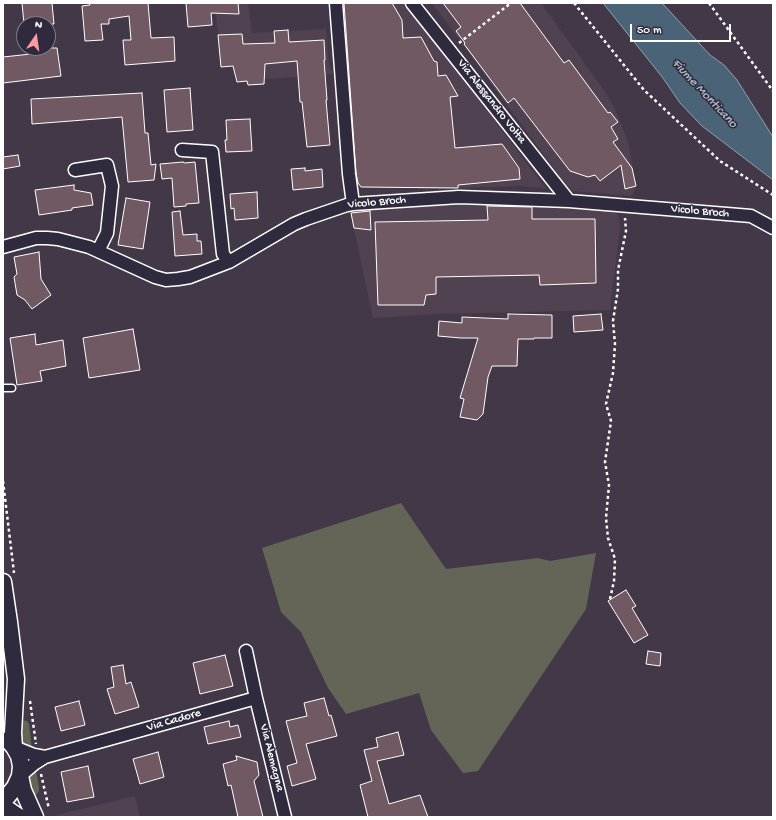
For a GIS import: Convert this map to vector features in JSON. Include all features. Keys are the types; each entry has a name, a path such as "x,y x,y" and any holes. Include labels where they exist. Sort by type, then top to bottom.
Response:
{"main road":[{"path":"3,582 10,622 16,679 13,733 9,742 19,756 20,776 23,790 34,817"},
{"path":"3,671 10,622"},
{"path":"3,799 15,787 20,776"},
{"path":"3,806 18,817"}],"street":[{"path":"336,3 349,174 353,204"},
{"name":"Via Alessandro Volta","path":"412,3 569,201"},
{"path":"182,150 212,152 223,254 229,262"},
{"path":"75,170 107,165 112,186 107,233 98,251"},
{"name":"Vicolo Broch","path":"3,247 36,238 58,239 98,251 155,277 166,280 178,279 190,277 229,262 306,219 353,204 459,197 569,201 751,216 773,228"},
{"path":"246,651 256,698"},
{"name":"Via Cadore","path":"20,776 45,757 256,698"},
{"name":"Via Alemagna","path":"256,698 286,817"},
{"path":"9,742 34,755 45,757"}],"lane":[{"path":"3,388 12,388"}],"path":[{"path":"450,50 511,3"},
{"path":"574,3 644,90 720,161 773,195"},
{"path":"709,3 773,91"},
{"path":"610,599 614,581 615,559 608,538 606,518 609,485 605,462 611,421 606,404 613,374 615,344 613,321 618,289 618,270 626,231 623,206"},
{"path":"40,769 49,809"}],"shaded area":[{"path":"215,3 248,3 252,33 326,29 329,64 333,74 255,80 253,64 221,67"},
{"path":"342,3 406,3 546,189 523,186 458,188 361,187 357,182"},
{"path":"432,3 541,3 606,93 614,107 628,141 636,186 632,196 572,191 560,177"},
{"path":"429,201 610,207 619,217 620,229 610,310 438,314 373,318 349,206"},
{"path":"135,796 140,817 53,817 53,816"}],"green space":[{"path":"401,503 446,569 538,558 550,561 596,553 586,609 478,771 463,773 431,730 419,693 346,714 328,688 301,632 281,612 262,548"},
{"path":"20,720 27,721 29,724 32,749 23,743 20,738"},
{"path":"36,771 39,791 32,797 28,780"}],"water":[{"name":"Fiume Monticano","path":"603,3 662,3 710,55 724,65 737,80 773,137 773,180 702,126 680,103 663,78"}],"building":[{"path":"22,3 52,3 53,16 23,16"},
{"path":"89,3 148,3 151,38 174,37 175,61 125,65 123,40 131,40 129,16 109,19 109,24 101,24 103,40 85,41 82,6 90,5"},
{"path":"186,3 238,3 239,14 211,13 212,25 188,27"},
{"path":"344,3 392,3 402,20 403,38 421,37 434,61 437,62 438,76 446,75 458,96 450,97 455,148 502,144 519,168 520,179 458,185 458,188 361,187 358,183 356,173"},
{"path":"443,3 520,3 564,63 569,60 608,113 610,112 618,122 611,127 618,139 613,142 632,168 636,186 625,189 621,165 600,181 595,175 588,177 570,171 514,98 508,103 464,44 465,43 456,31 461,27"},
{"path":"288,30 289,42 324,40 326,100 330,145 307,147 302,102 300,102 297,61 265,64 264,84 248,85 247,81 237,82 233,66 221,67 218,35 242,34 243,44 275,43 274,31"},
{"path":"57,48 61,76 3,83 3,57 56,56"},
{"path":"190,88 193,130 167,132 164,90"},
{"path":"142,93 145,133 148,133 151,165 156,164 154,180 128,182 122,117 32,124 31,99"},
{"path":"250,119 252,151 226,152 226,120"},
{"path":"18,155 20,166 3,169 3,157"},
{"path":"195,162 199,203 174,207 172,178 162,179 160,164"},
{"path":"305,168 305,171 322,169 323,187 293,190 291,169"},
{"path":"74,185 74,190 91,193 93,205 39,215 35,190"},
{"path":"257,192 258,218 235,220 234,208 231,209 230,194"},
{"path":"126,198 150,202 143,249 118,245"},
{"path":"487,206 532,207 532,219 595,219 596,283 540,285 539,275 436,277 436,294 426,295 424,305 378,305 375,222 488,220"},
{"path":"180,211 183,235 197,234 197,241 201,241 202,254 175,256 172,212"},
{"path":"370,211 371,230 354,228 351,213"},
{"path":"39,252 41,279 51,295 32,309 25,300 17,295 14,277 17,274 14,257"},
{"path":"508,314 552,315 552,338 518,339 517,366 492,366 488,377 483,414 477,420 460,417 464,399 460,398 478,338 438,336 439,321 462,323 462,317 508,319"},
{"path":"601,314 603,330 574,332 573,316"},
{"path":"133,329 140,370 89,378 83,338"},
{"path":"35,334 36,345 63,340 66,366 40,371 42,381 17,385 10,338"},
{"path":"626,590 636,606 632,608 648,635 634,643 608,601"},
{"path":"648,651 661,653 660,666 646,664"},
{"path":"225,655 233,686 200,694 193,663"},
{"path":"123,665 126,684 131,682 139,707 115,714 107,689 114,687 111,667"},
{"path":"324,698 337,736 306,744 316,779 292,786 287,766 297,763 286,721 307,716 304,703"},
{"path":"79,701 85,725 61,731 55,707"},
{"path":"229,721 230,727 238,725 241,737 208,744 204,727"},
{"path":"398,732 404,755 377,761 389,804 420,795 428,817 368,817 360,785 372,781 364,750 378,747 376,738"},
{"path":"158,752 164,777 140,784 133,759"},
{"path":"236,756 257,762 259,775 254,781 263,817 238,817 231,785 228,786 223,764 237,760"},
{"path":"88,766 94,797 67,802 61,772"}]}
